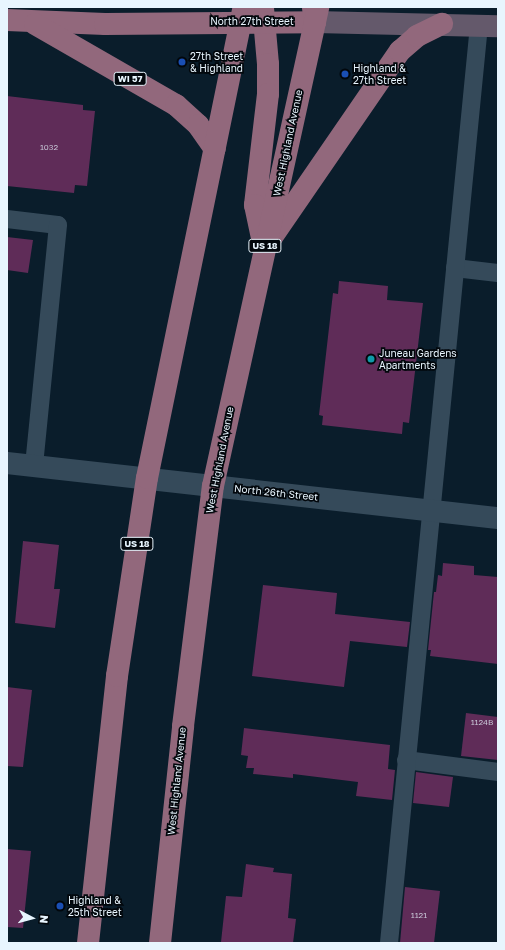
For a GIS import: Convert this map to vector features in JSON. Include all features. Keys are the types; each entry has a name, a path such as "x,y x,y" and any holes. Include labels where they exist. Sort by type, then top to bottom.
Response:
{"main road":[{"path":"32,23 64,7"},
{"path":"265,248 255,205 268,94 255,14 291,7"},
{"name":"North 27th Street","path":"7,20 32,23 315,12 442,24 488,26"},
{"name":"West Highland Avenue","path":"160,943 184,718 213,486 315,12"},
{"name":"US 18","path":"88,943 117,676 147,478 215,149 255,14"},
{"name":"WI 57","path":"32,23 176,106 198,125 215,149"},
{"path":"265,248 400,51 417,36 442,24"}],"street":[{"name":"North 26th Street","path":"7,463 498,518"}],"lane":[{"path":"389,943 455,268 488,26"},
{"path":"7,219 58,225 34,466"},
{"path":"455,268 498,273"},
{"path":"406,760 498,772"}],"building":[{"path":"7,96 83,105 83,110 95,111 87,186 75,185 74,193 7,186"},
{"path":"7,237 33,240 28,273 7,270"},
{"name":"Juneau Gardens Apartments","path":"339,281 388,286 387,300 423,303 409,423 403,422 402,434 322,425 323,416 319,415 333,293 338,294"},
{"path":"23,541 59,545 54,589 60,589 55,628 15,623"},
{"path":"443,563 474,566 474,575 498,577 498,664 430,656 431,650 428,650 434,592 436,592 438,575 442,576"},
{"path":"263,585 337,593 335,614 410,622 407,647 350,641 344,687 252,676"},
{"path":"7,687 32,690 23,767 7,766"},
{"path":"466,713 498,717 498,760 461,756"},
{"path":"244,728 390,745 388,769 395,770 392,800 356,796 358,782 293,774 293,778 253,774 254,768 246,768 248,756 241,755"},
{"path":"416,772 453,777 449,807 413,803"},
{"path":"7,849 31,851 23,928 7,927"},
{"path":"246,864 274,868 273,872 292,874 288,918 296,919 293,943 221,942 226,896 242,897"},
{"path":"405,887 440,891 434,943 400,943"}],"place":[{"name":"27th Street & Highland","path":"182,62"},
{"name":"Highland & 27th Street","path":"345,74"},
{"name":"Juneau Gardens Apartments","path":"371,359"},
{"name":"Highland & 25th Street","path":"60,906"}]}
